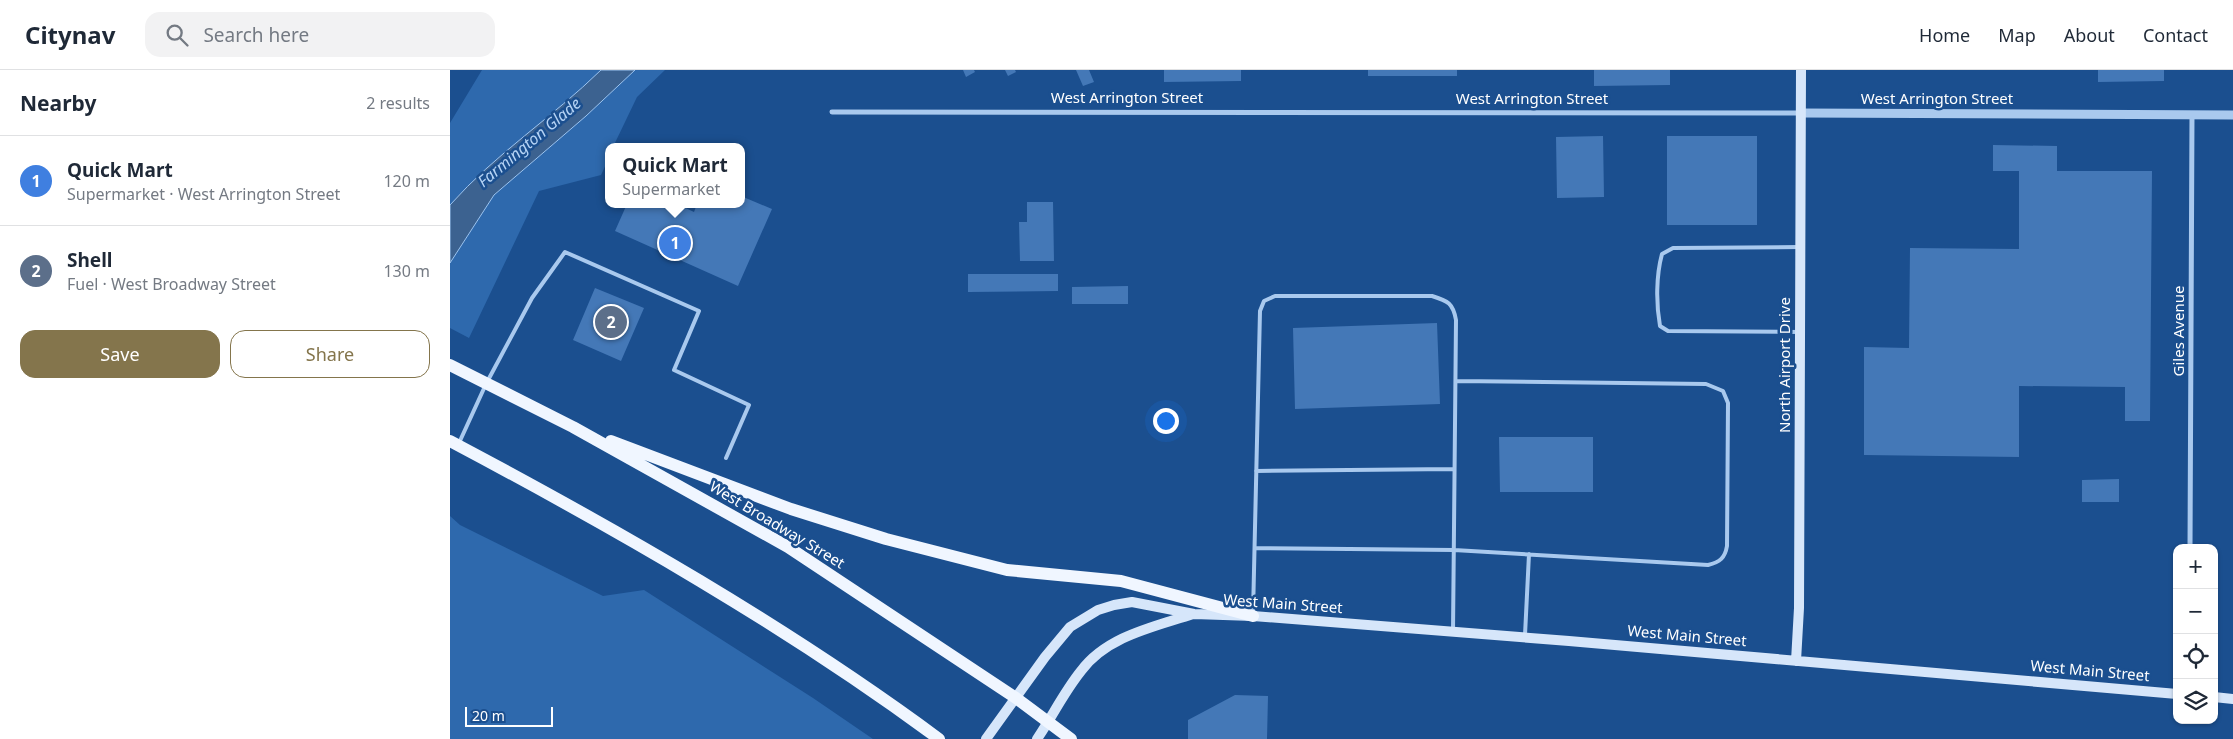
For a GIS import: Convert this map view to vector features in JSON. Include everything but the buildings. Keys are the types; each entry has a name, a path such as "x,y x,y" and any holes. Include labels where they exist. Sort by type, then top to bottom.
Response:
{"main road":[{"name":"North Airport Drive","path":"1796,661 1799,608 1801,70"},
{"name":"West Broadway Street","path":"450,365 573,427 788,547 1016,698 1071,739"},
{"path":"573,427 791,510 886,539 1008,570 1121,581 1253,616"},
{"path":"454,443 719,593 804,647 939,739"},
{"name":"West Main Street","path":"986,739 1059,638 1070,627 1098,610 1132,602 1194,614 1253,616 1453,632 2173,694"},
{"name":"West Main Street","path":"1037,739 1081,670 1114,642 1194,614"},
{"path":"2218,697 2233,699"}],"street":[{"name":"West Arrington Street","path":"832,112 1801,112 2233,115"},
{"name":"Giles Avenue","path":"2190,544 2192,114"}],"lane":[{"path":"1800,247 1673,248 1662,254 1659,265 1658,314 1660,326 1668,330 1800,332"},
{"path":"454,443 532,298 565,252 699,311 674,370 749,406 726,458"},
{"path":"1253,616 1260,311 1264,301 1275,296 1432,296 1446,300 1454,308 1456,320 1453,632"},
{"path":"1255,548 1454,550 1708,565 1717,563 1725,556 1727,546 1728,403 1723,390 1706,384 1456,381"},
{"path":"1256,471 1454,469"},
{"path":"1525,638 1528,554"}],"shaded area":[{"path":"482,70 601,70 486,169 450,205 450,123"},
{"path":"635,70 665,70 637,97 615,143 605,143 605,166 601,175 539,191 469,338 450,328 450,263 494,195 586,116"},
{"path":"450,516 460,525 603,596 644,590 813,698 873,739 450,739"}],"water":[{"name":"Farmington Glade","path":"601,70 635,70 586,116 494,195 450,263 450,205 467,186 505,152"}],"place":[{"name":"Quick Mart","path":"675,243"},
{"name":"Shell","path":"611,322"}]}
